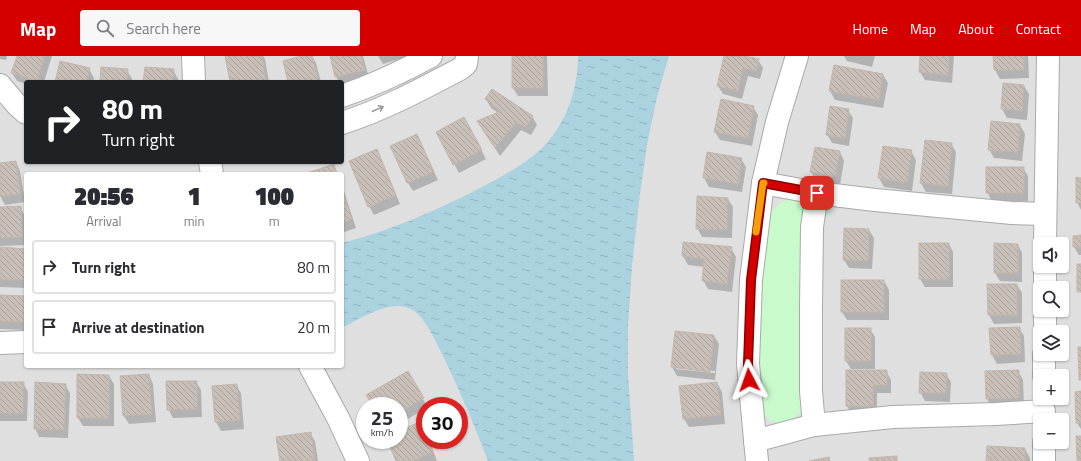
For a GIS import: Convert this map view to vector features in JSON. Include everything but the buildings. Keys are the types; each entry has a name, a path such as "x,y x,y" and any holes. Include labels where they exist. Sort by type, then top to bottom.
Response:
{"street":[{"path":"193,56 194,80"},
{"path":"344,95 371,86 431,56"},
{"path":"344,122 408,96 460,69 466,64 467,56"},
{"path":"797,56 777,122 763,183 751,280 748,364 756,451 814,425 893,417 996,414 1044,410"},
{"path":"1045,237 1048,56"},
{"path":"0,85 14,108"},
{"path":"763,183 817,193 963,209 1044,214"},
{"path":"814,425 811,391 812,227 817,193"},
{"path":"0,343 24,342"},
{"path":"311,368 338,418 358,461"},
{"path":"1044,449 1044,461"}],"shaded area":[{"path":"0,56 1081,56 1081,461 0,461"}],"green space":[{"path":"790,200 800,202 805,212 805,400 801,411 793,420 782,423 770,421 762,413 758,378 758,315 767,216 782,201"}],"water":[{"path":"578,56 669,56 657,97 647,145 632,266 628,327 628,374 634,461 488,461 468,410 468,397 462,397 430,330 413,310 399,306 383,308 344,326 344,242 385,230 435,210 490,182 531,157 553,136 570,104 576,80"}],"slow traffic":[{"path":"756,232 764,183"}],"route":[{"path":"749,380 748,364 751,280 763,183 817,193"}]}
